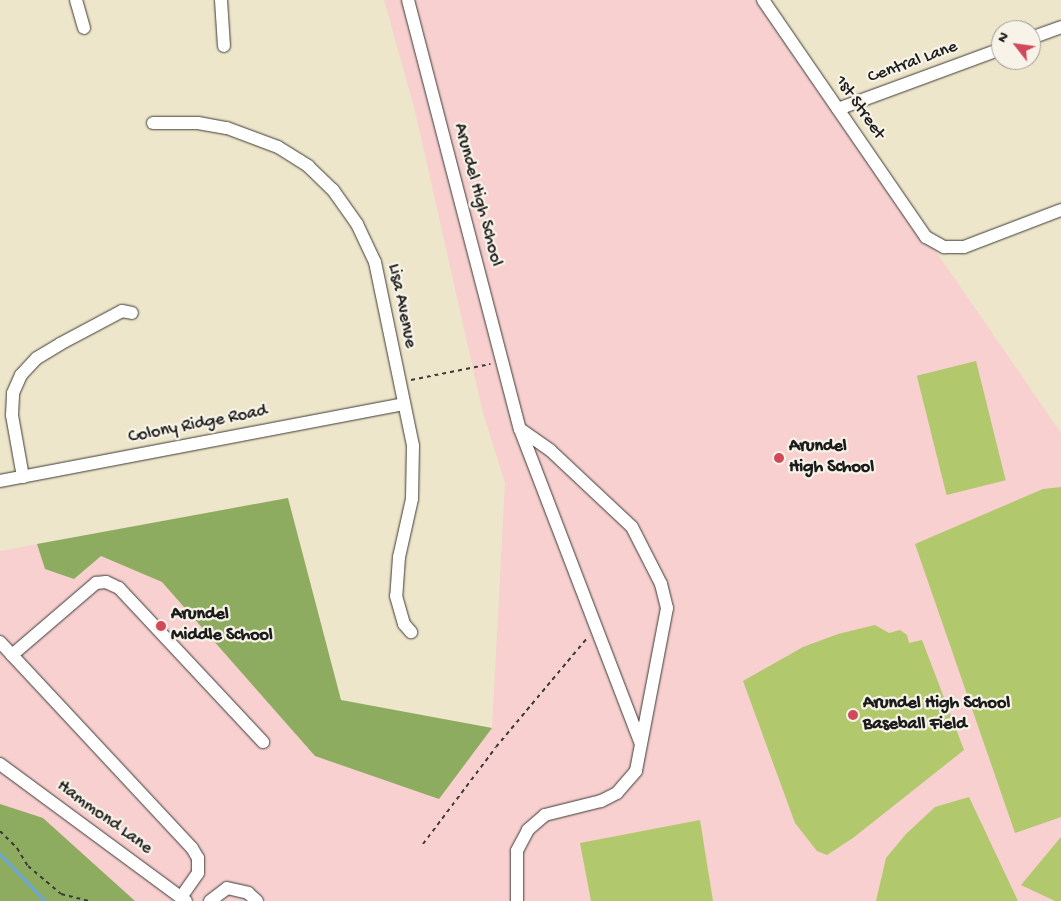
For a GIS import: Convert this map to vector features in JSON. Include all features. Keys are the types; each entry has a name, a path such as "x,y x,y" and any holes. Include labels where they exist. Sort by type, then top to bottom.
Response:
{"street":[{"path":"76,0 84,28"},
{"path":"221,0 224,46"},
{"name":"Arundel High School","path":"408,0 520,428 641,744"},
{"name":"1st Street","path":"763,0 926,237 944,247 964,248 1061,210"},
{"path":"1041,34 1061,27"},
{"name":"Central Lane","path":"838,109 991,53"},
{"name":"Lisa Avenue","path":"153,122 198,123 253,135 308,166 333,190 358,224 375,262 404,404 415,472 396,596 404,624 411,632"},
{"path":"23,477 12,415 13,393 21,375 37,358 60,344 122,311 132,313"},
{"name":"Colony Ridge Road","path":"0,481 404,404"},
{"path":"517,901 517,851 528,830 545,815 601,801 617,793 636,770 667,608 661,584 632,527 550,450 520,428"},
{"path":"12,655 96,583 106,582 119,588 263,742"},
{"path":"0,642 192,848 198,858 198,873 184,899"},
{"name":"Hammond Lane","path":"0,764 184,899"},
{"path":"210,901 227,888 248,893 256,901"}],"path":[{"path":"399,383 503,361"},
{"path":"423,844 496,747 595,628"},
{"path":"0,831 17,848 28,866 61,894 89,901"}],"shaded area":[{"name":"Arundel High School","path":"384,0 763,0 1061,433 1061,901 45,901 0,854 0,551 288,498 341,700 492,728 505,483 483,413 415,111"}],"green space":[{"path":"976,361 1006,480 947,495 917,376"},
{"path":"1061,487 1061,817 1015,833 915,544 1043,489"},
{"path":"288,498 341,700 492,728 439,799 315,756 162,582 101,556 74,579 45,569 37,544"},
{"name":"Arundel High School Baseball Field","path":"875,625 889,633 900,630 907,635 909,643 922,640 964,750 853,838 827,855 817,851 795,823 743,681 803,647 838,634"},
{"path":"969,797 1018,901 876,901 886,858 906,834 935,807"},
{"path":"0,804 43,818 135,901 0,901"},
{"path":"700,820 713,901 591,901 580,843"},
{"path":"1061,837 1061,901 1055,901 1021,885"}],"waterway":[{"path":"0,854 45,901"}],"place":[{"name":"Arundel High School","path":"779,458"},
{"name":"Arundel Middle School","path":"161,626"},
{"name":"Arundel High School Baseball Field","path":"853,715"}]}
